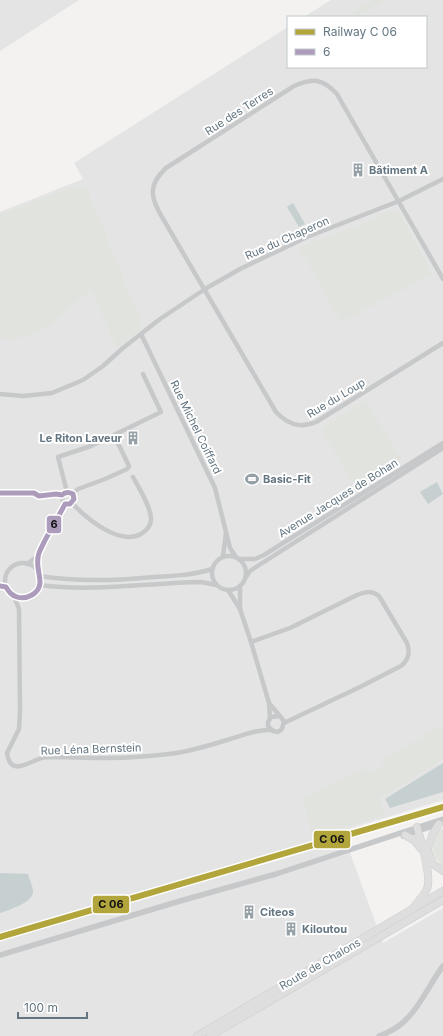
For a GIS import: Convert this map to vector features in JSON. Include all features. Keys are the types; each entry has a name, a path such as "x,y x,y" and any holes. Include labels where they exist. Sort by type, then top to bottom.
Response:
{"main road":[{"path":"425,850 433,833 442,822"},
{"path":"410,912 425,894 428,883 425,850 419,829"},
{"path":"405,835 425,850 434,864 443,871"},
{"name":"Route de Chalons","path":"197,1036 410,912 443,891"},
{"name":"Route de Chalons","path":"210,1036 443,900"}],"street":[{"name":"Rue des Terres","path":"205,289 155,205 152,196 156,180 166,168 294,86 306,81 316,80 324,82 337,94 443,279"},
{"name":"Rue du Chaperon","path":"0,394 23,396 52,392 83,380 103,366 141,334 205,289 240,269 307,237 399,202 443,179"},
{"name":"Rue du Loup","path":"205,289 276,412 290,423 299,426 316,422 443,342"},
{"name":"Rue Michel Coiffard","path":"141,334 215,488 230,548 238,558"},
{"path":"67,492 58,457 91,446 161,412 143,374"},
{"path":"73,494 78,489 127,469 129,466 114,435"},
{"name":"Avenue Jacques de Bohan","path":"238,558 255,559 264,555 443,443"},
{"name":"Avenue Jacques de Bohan","path":"246,577 250,571 443,448"},
{"path":"72,503 88,519 102,529 128,537 138,536 144,533 148,528 151,523 151,518 146,503 133,477"},
{"path":"67,492 73,494"},
{"path":"65,504 61,498 64,493 67,492"},
{"path":"72,503 74,499 73,494"},
{"path":"65,504 72,503"},
{"path":"37,571 38,556 65,504"},
{"name":"Rue Michel Coiffard","path":"223,556 226,530"},
{"path":"27,564 38,556"},
{"path":"40,585 99,588 201,582 216,585 228,590 237,589 240,586 246,577 246,567 238,558 232,556 223,556 218,559 212,569 212,575 216,585"},
{"path":"27,564 34,567 37,571 40,576 40,585 37,592 32,596 25,599 18,598 6,589 5,576 14,565 27,564"},
{"path":"40,576 68,580 120,580 184,575 212,569"},
{"path":"0,575 7,573"},
{"path":"0,586 6,587"},
{"path":"240,586 240,609"},
{"path":"228,590 240,609 269,703 270,719 268,726 275,732 280,731 284,727 283,719 278,716 269,703"},
{"path":"251,642 290,628 367,591 375,593 379,596 409,647 409,655 402,666 284,723"},
{"name":"Rue Léna Bernstein","path":"14,596 19,609 20,712 19,729 7,753 10,761 15,765 24,766 44,757 122,758 178,752 211,745 256,731 272,730"},
{"path":"270,719 274,716 278,716"},
{"path":"0,955 276,874 442,822"},
{"path":"343,853 405,835 419,829"},
{"path":"379,1036 400,1025 412,1014 420,1004 436,975 443,966"}],"shaded area":[{"path":"0,0 79,0 0,51"},
{"path":"331,0 443,0 443,800 342,831 383,943 443,908 443,1036 0,1036 0,212 83,179 74,163 287,28 287,68 427,68 427,16 306,16"},
{"path":"373,0 380,0 382,2 357,16 354,16 352,12"},
{"path":"80,185 87,189 143,328 117,348 91,290 45,328 23,337 0,337 0,214"},
{"path":"293,203 305,224 299,227 287,207"},
{"path":"391,210 400,215 433,274 341,322 299,247 359,225"},
{"path":"365,400 401,458 356,487 321,429"},
{"path":"437,482 443,494 428,504 420,492"},
{"path":"443,724 443,759 380,798 384,816 312,836 303,797 368,768 370,773 384,765 382,761"},
{"path":"443,763 443,792 390,808 385,799"},
{"path":"443,828 443,866 436,859 432,847 438,831"},
{"path":"0,873 28,874 33,893 24,903 0,913"}],"transit line":[{"name":"6","path":"0,493 34,493 39,496 56,494 62,495 64,493 69,493 73,494 74,499 70,504 65,504 39,553 38,564 40,583 35,593 28,597 21,598 9,592 6,587 0,586"},
{"path":"0,937 443,807"}],"place":[{"name":"Bâtiment A","path":"358,170"},
{"name":"Le Riton Laveur","path":"133,438"},
{"name":"Basic-Fit","path":"252,479"},
{"name":"Citeos","path":"249,912"},
{"name":"Kiloutou","path":"291,929"}]}
